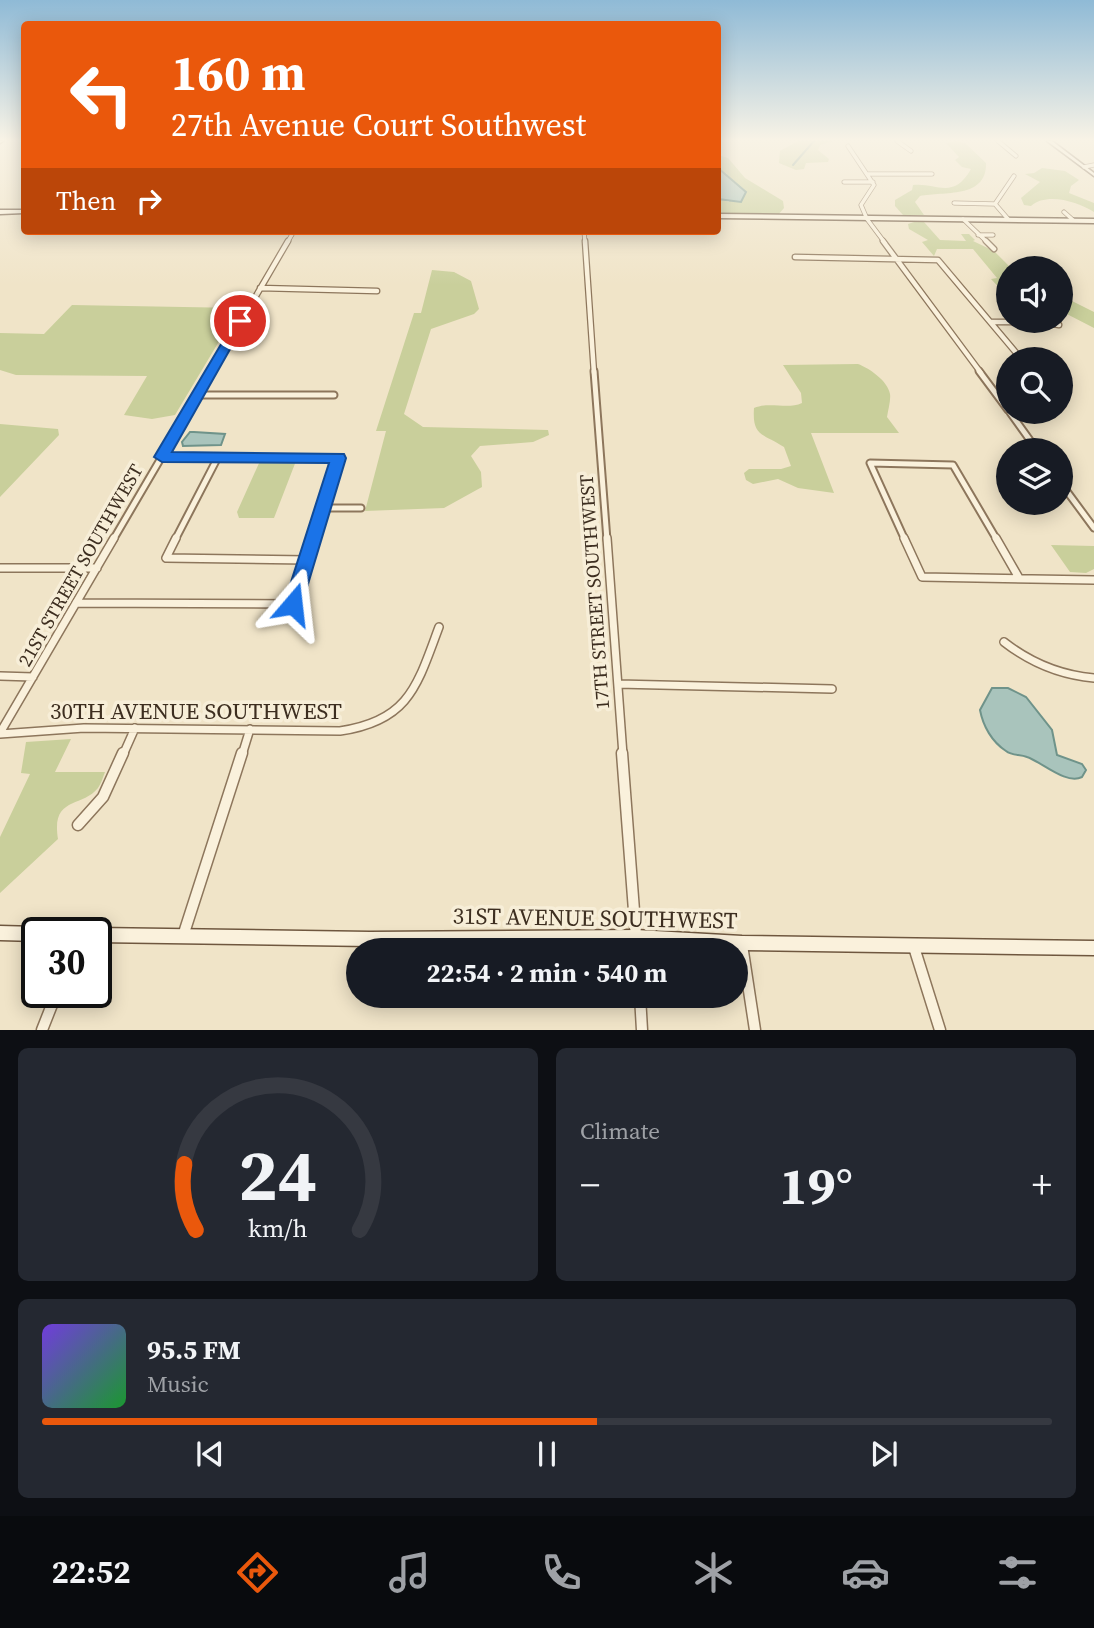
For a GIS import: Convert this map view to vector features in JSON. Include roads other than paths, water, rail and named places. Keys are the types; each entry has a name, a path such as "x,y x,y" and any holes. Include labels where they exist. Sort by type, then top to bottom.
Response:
{"street":[{"path":"873,189 864,198 862,205 867,219 996,393"},
{"path":"995,204 1005,189"},
{"path":"954,203 995,204 1008,219"},
{"path":"0,212 21,212"},
{"path":"1064,212 1073,220"},
{"path":"721,216 1094,221"},
{"path":"963,219 994,249"},
{"name":"21ST STREET SOUTHWEST","path":"0,734 291,235"},
{"name":"17TH STREET SOUTHWEST","path":"584,235 636,938"},
{"path":"978,235 993,235"},
{"path":"794,257 930,258 940,262 1011,347"},
{"path":"260,288 377,291"},
{"path":"991,322 996,322"},
{"path":"198,395 334,395"},
{"path":"76,603 293,604 338,458 162,457"},
{"path":"218,457 166,558 307,560"},
{"path":"1019,578 953,465 870,463 922,577 1094,580"},
{"path":"1073,500 1094,528"},
{"path":"323,508 361,508"},
{"path":"0,568 97,568"},
{"name":"30TH AVENUE SOUTHWEST","path":"0,734 84,728 349,731 369,725 408,699 419,682 439,627"},
{"path":"1004,642 1029,660 1054,672 1094,678"},
{"path":"0,676 33,677"},
{"path":"618,684 832,689"},
{"path":"78,825 103,797 135,728"},
{"path":"183,936 250,729"},
{"path":"0,933 21,934"},
{"name":"31ST AVENUE SOUTHWEST","path":"112,935 346,939"},
{"name":"31ST AVENUE SOUTHWEST","path":"748,943 1094,948"},
{"path":"913,944 940,1030"},
{"path":"748,983 755,1030"},
{"path":"42,1030 51,1008"},
{"path":"641,1008 642,1030"}],"water":[{"path":"721,189 743,189 746,192 741,202 721,199"},
{"path":"190,432 225,434 221,445 183,446 182,442"},
{"path":"992,688 1008,688 1026,697 1052,730 1057,755 1082,764 1086,770 1082,777 1076,779 1062,776 1027,757 1008,753 996,743 983,722 980,710"}]}
